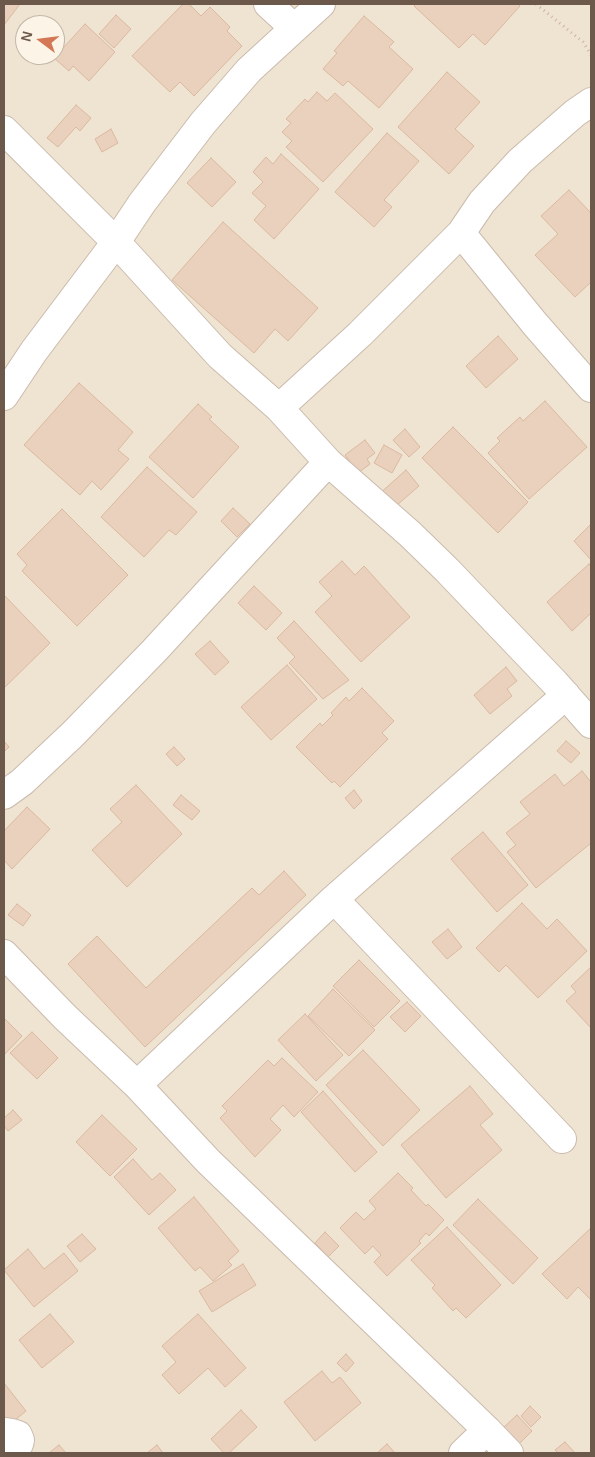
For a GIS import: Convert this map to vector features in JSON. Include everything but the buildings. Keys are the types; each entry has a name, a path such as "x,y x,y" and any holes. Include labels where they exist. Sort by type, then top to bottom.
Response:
{"street":[{"path":"268,4 294,28"},
{"path":"4,396 34,351 203,123 250,70 321,4"},
{"path":"279,408 360,334 461,233 482,202 520,161 575,112 591,102"},
{"path":"4,130 116,242 220,356 279,408 328,462 435,558 566,695 591,724"},
{"path":"461,233 535,324 591,388"},
{"path":"4,795 22,782 65,742 147,658 328,462"},
{"path":"137,1085 334,899 566,695"},
{"path":"334,899 562,1139"},
{"path":"4,954 65,1017 137,1085 208,1161 509,1453"},
{"path":"463,1453 487,1430"},
{"path":"4,1433 18,1435 20,1440 19,1444 10,1453"}],"path":[{"path":"536,4 583,42 591,55"}],"shaded area":[{"path":"4,4 591,4 591,1453 4,1453"}]}
